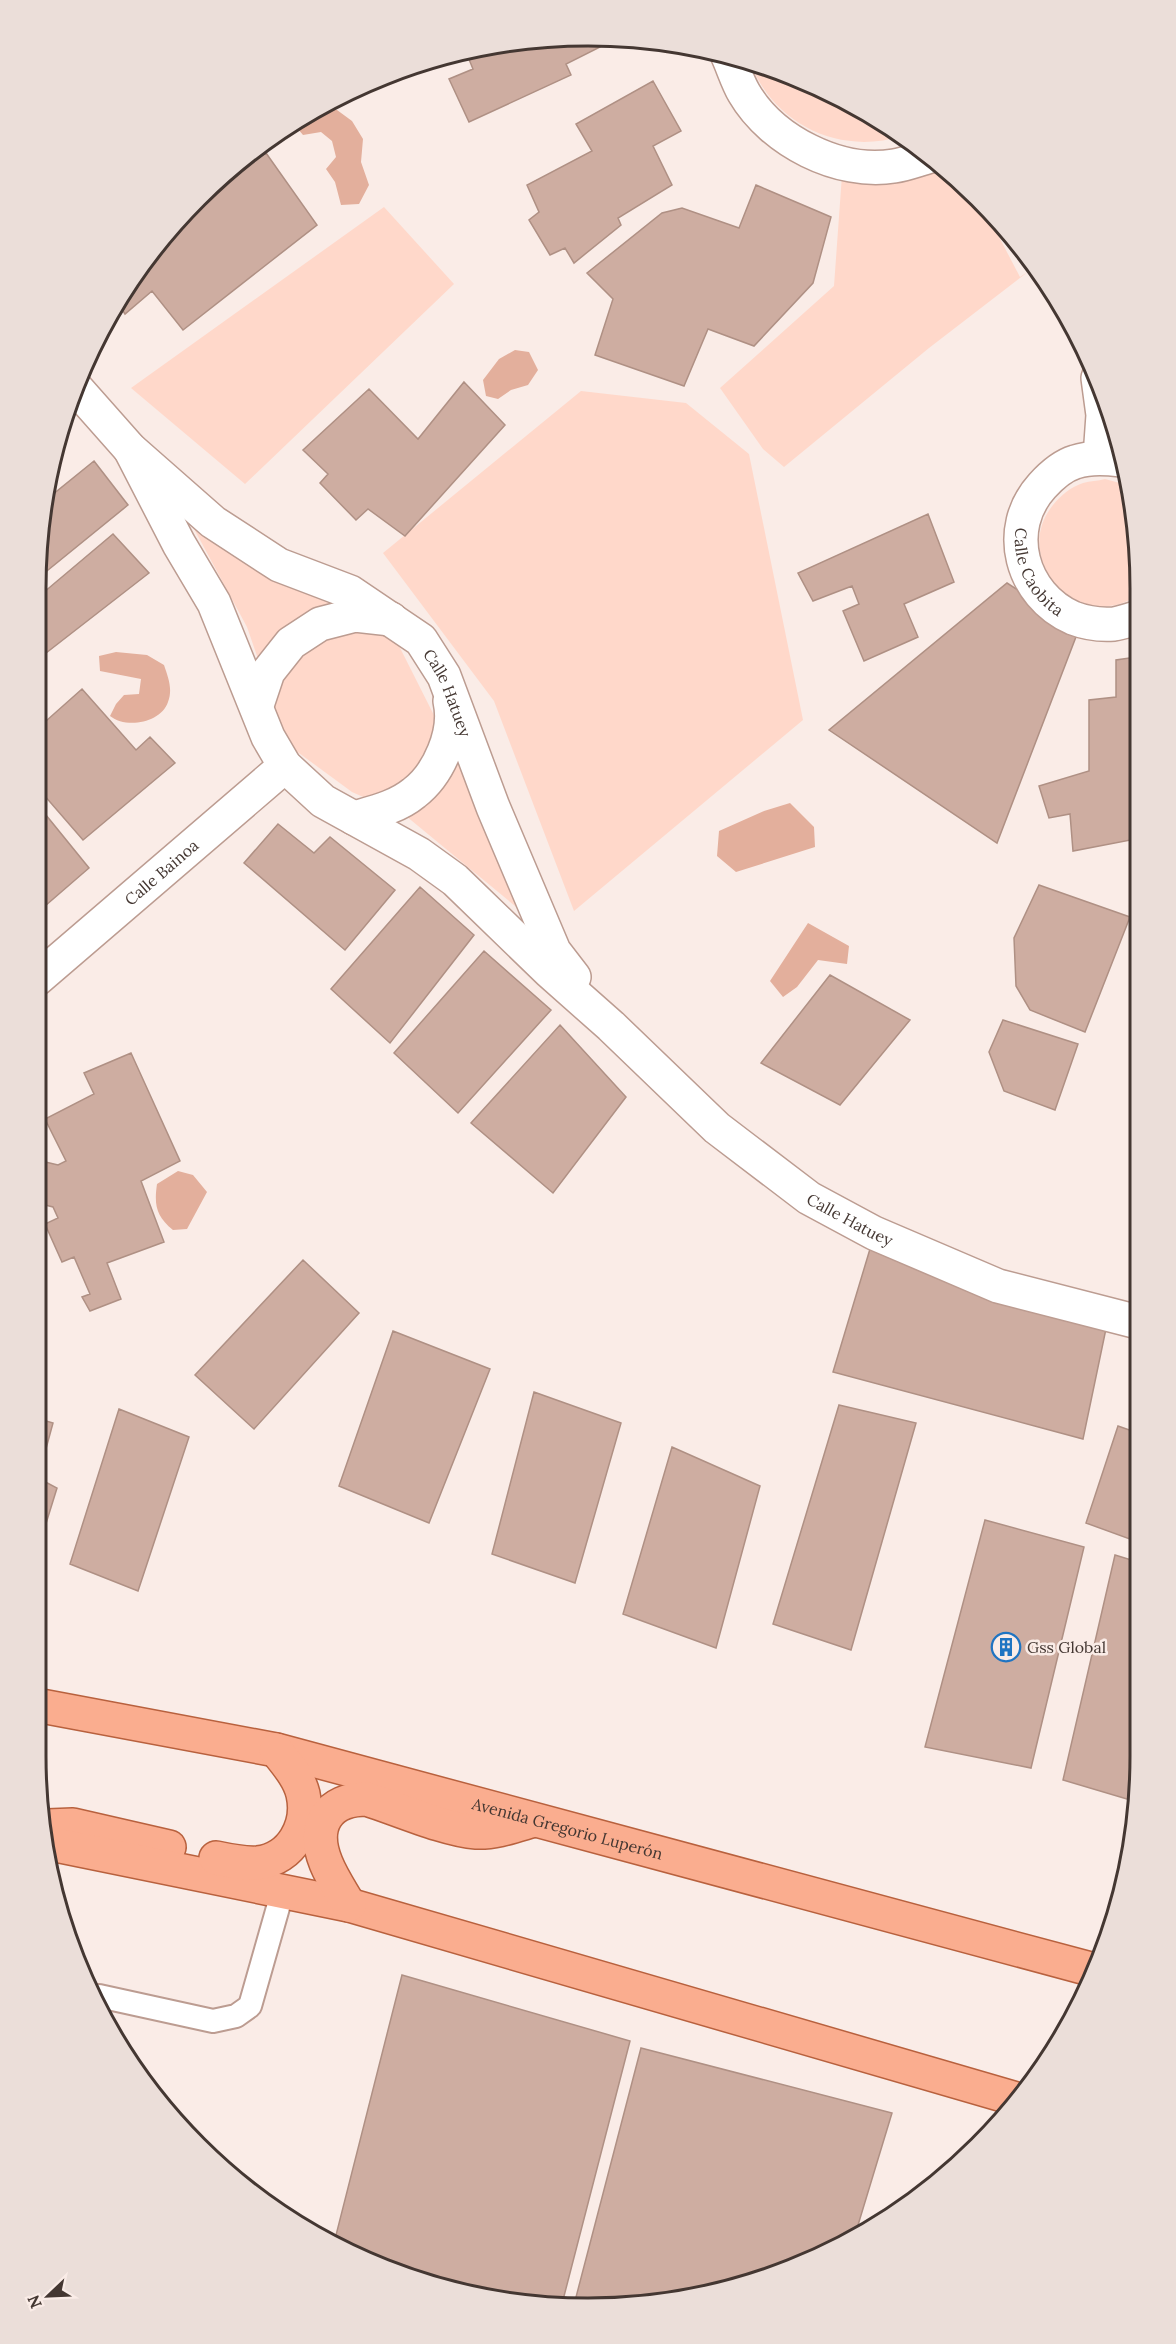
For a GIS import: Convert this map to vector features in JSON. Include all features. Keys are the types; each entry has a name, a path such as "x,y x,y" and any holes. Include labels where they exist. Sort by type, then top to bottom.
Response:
{"main road":[{"name":"Avenida Gregorio Luperón","path":"46,1707 276,1750 1086,1968"},
{"path":"51,1826 73,1825 101,1829 236,1862 258,1863 277,1858 291,1847 299,1835 304,1821 304,1808 303,1793 297,1779 276,1750"},
{"path":"349,1905 325,1861 320,1844 321,1827 326,1815 335,1806 354,1799 367,1799 455,1828 476,1832 501,1829 536,1820"},
{"path":"54,1845 349,1905 1009,2097"}],"street":[{"path":"732,66 744,93 772,127 808,152 849,165 893,166 919,159"},
{"name":"Calle Hatuey","path":"82,395 130,449 213,522 279,565 350,592 422,640 444,676 493,807 554,951 611,1026"},
{"name":"Calle Caobita","path":"1105,428 1110,459 1074,462 1051,476 1033,496 1023,520 1020,547 1027,573 1041,596 1061,612 1086,623 1114,624 1130,620"},
{"name":"Calle Hatuey","path":"130,449 179,544 214,603 268,737 285,766 323,801 419,854 455,880 717,1128 809,1198 874,1233 998,1286 1130,1320"},
{"path":"257,705 268,672 291,643 320,624 355,615 391,619"},
{"path":"354,818 388,809 415,793 436,769 448,739 452,707 444,676"},
{"name":"Calle Bainoa","path":"46,971 285,766"}],"lane":[{"path":"103,1997 213,2021 236,2016 250,2006 283,1890"}],"shaded area":[{"path":"756,73 827,102 890,139 855,142 832,138 811,130 792,118 775,103"},
{"path":"334,110 352,121 363,139 361,162 369,185 359,204 341,205 335,182 326,169 336,157 332,141 321,132 303,135 299,130"},
{"path":"923,162 971,205 997,234 1020,277 1028,272 929,348 784,467 763,449 720,388 834,286 842,175"},
{"path":"384,207 454,284 245,484 131,388"},
{"path":"515,350 529,352 538,370 528,385 511,390 498,399 486,396 483,380 499,359"},
{"path":"581,391 686,403 749,454 803,720 574,911 494,701 383,553"},
{"path":"1105,479 1119,483 1125,517 1130,599 1113,606 1092,605 1072,598 1056,584 1045,567 1040,547 1042,526 1053,505 1070,489 1086,482"},
{"path":"179,501 388,624 454,755 526,915 406,816 352,792 288,745 247,627"},
{"path":"116,652 147,655 164,665 170,692 168,702 158,715 134,723 117,720 110,716 124,695 139,694 141,679 100,671 99,656"},
{"path":"790,803 814,827 815,847 736,872 717,856 719,831 764,811"},
{"path":"808,923 849,946 847,964 818,960 797,987 783,997 770,981"},
{"path":"178,1171 193,1175 207,1192 187,1229 173,1230 157,1210 156,1191 157,1184"}],"building":[{"path":"601,47 566,64 571,75 469,122 449,79 473,69 469,60 482,57 517,51"},
{"path":"653,81 681,131 653,146 672,185 618,218 621,225 574,263 565,248 550,255 529,220 539,212 527,185 592,151 576,124"},
{"path":"266,153 317,225 183,330 152,291 125,314 123,311 138,287 181,231 205,205"},
{"path":"756,185 831,217 813,283 754,346 708,329 684,386 595,355 613,299 587,273 662,213 682,208 739,228"},
{"path":"464,382 505,425 405,536 368,509 356,520 320,483 328,474 303,450 369,389 418,439"},
{"path":"94,461 128,505 47,571 51,517 55,493"},
{"path":"928,514 954,582 904,604 918,637 864,661 843,611 859,604 852,586 813,601 798,573"},
{"path":"113,534 149,573 46,653 46,590"},
{"path":"1007,583 1079,629 997,843 829,730"},
{"path":"1130,658 1130,840 1073,851 1070,814 1049,818 1039,786 1089,771 1089,700 1116,697 1116,660"},
{"path":"82,689 136,750 150,737 175,763 83,840 46,797 46,721"},
{"path":"46,815 89,868 46,905"},
{"path":"278,824 314,853 330,837 395,890 345,950 244,863"},
{"path":"1039,885 1130,917 1085,1032 1030,1010 1016,986 1014,938"},
{"path":"420,887 474,935 390,1043 331,989"},
{"path":"484,951 551,1010 458,1113 394,1053"},
{"path":"830,975 910,1020 840,1105 761,1063"},
{"path":"1003,1020 1078,1044 1055,1110 1004,1091 989,1052"},
{"path":"560,1025 626,1097 553,1193 471,1123"},
{"path":"131,1053 180,1161 141,1181 164,1242 107,1263 121,1299 90,1311 82,1297 90,1294 74,1257 62,1262 46,1226 46,1224 58,1218 53,1207 46,1205 46,1162 58,1165 66,1161 46,1118 94,1094 84,1073"},
{"path":"870,1249 1107,1324 1083,1439 833,1372"},
{"path":"303,1260 359,1313 254,1429 195,1375"},
{"path":"393,1331 490,1369 429,1523 339,1486"},
{"path":"534,1392 621,1423 575,1583 492,1554"},
{"path":"839,1405 916,1423 851,1650 773,1624"},
{"path":"119,1409 189,1437 138,1591 70,1564"},
{"path":"46,1421 53,1423 46,1449"},
{"path":"1118,1426 1130,1430 1130,1539 1086,1523"},
{"path":"672,1447 760,1486 716,1648 623,1614"},
{"path":"46,1482 57,1488 46,1524"},
{"name":"Gss Global","path":"985,1520 1084,1547 1031,1768 925,1747"},
{"path":"1115,1555 1130,1560 1130,1756 1127,1799 1063,1780"},
{"path":"402,1975 630,2041 564,2297 517,2293 448,2279 414,2269 336,2235"},
{"path":"641,2048 892,2113 858,2226 795,2256 728,2279 659,2293 576,2297"}],"place":[{"name":"Gss Global","path":"1006,1647"}]}
